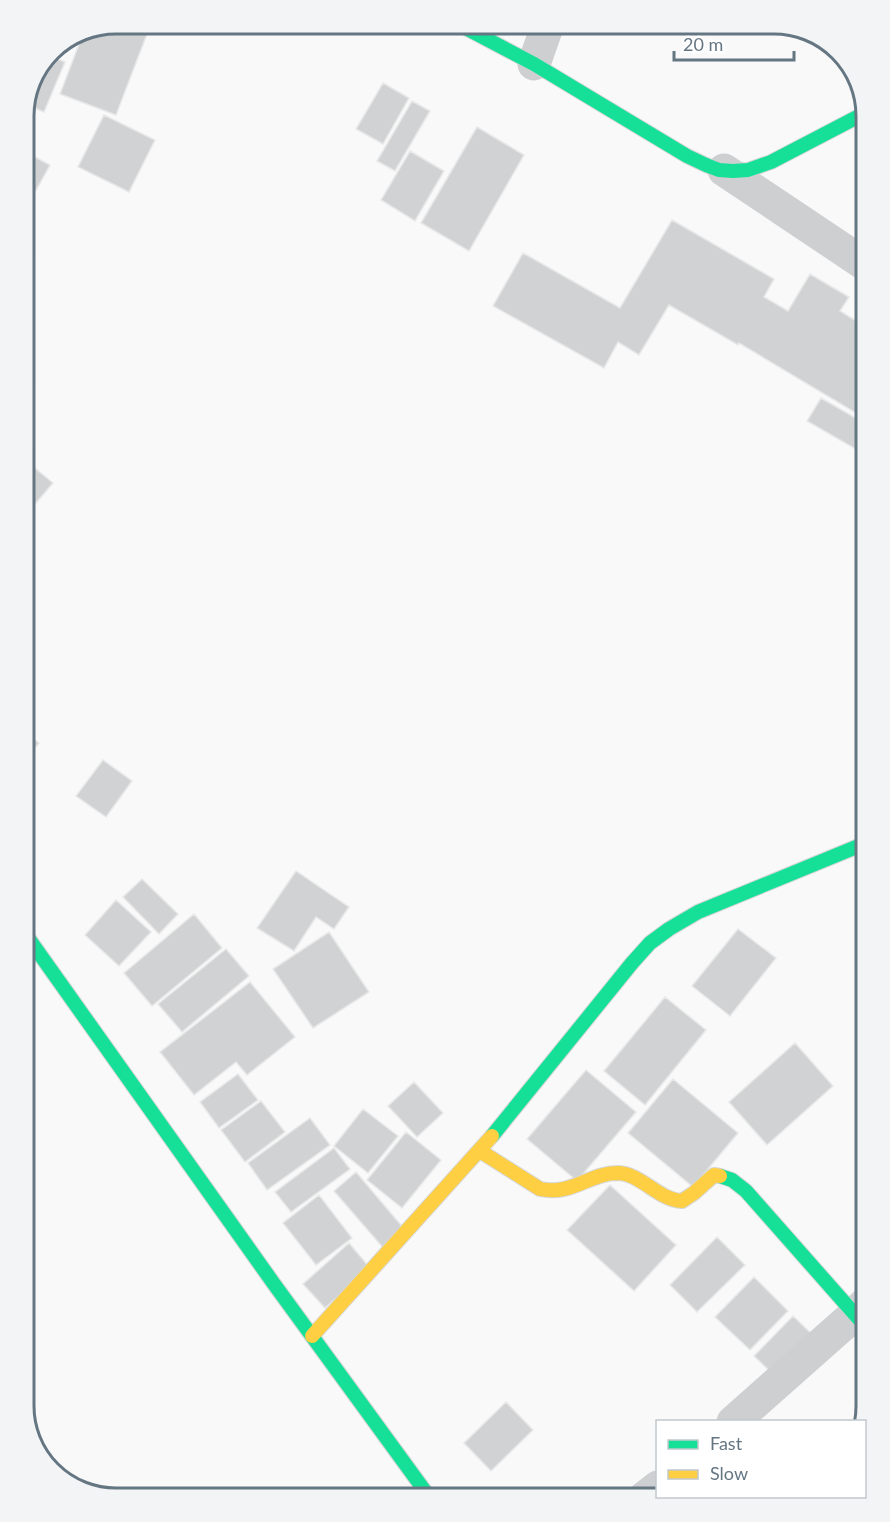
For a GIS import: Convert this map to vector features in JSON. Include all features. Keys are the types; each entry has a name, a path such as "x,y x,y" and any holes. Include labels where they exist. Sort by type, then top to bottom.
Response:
{"street":[{"path":"479,35 534,64 687,156 706,166 724,170 740,171 764,164 856,117"},
{"path":"534,64 544,35"},
{"path":"724,170 856,258"},
{"path":"312,1336 480,1151 650,943 698,912 856,847"},
{"path":"35,947 422,1487"},
{"path":"480,1151 546,1191 575,1186 613,1173 621,1173 630,1174 670,1199 681,1202 714,1175 728,1177 746,1191 856,1309"},
{"path":"735,1420 856,1320"}],"building":[{"path":"147,35 116,115 60,94 79,44 101,36"},
{"path":"58,59 65,62 44,112 35,108 37,95 43,80"},
{"path":"383,83 409,98 383,144 356,129"},
{"path":"412,101 430,111 395,171 377,161"},
{"path":"104,115 155,140 129,192 78,167"},
{"path":"477,127 524,155 469,251 421,223"},
{"path":"410,151 444,171 415,221 381,200"},
{"path":"35,157 50,165 35,192"},
{"path":"672,220 774,279 764,297 788,311 810,274 849,297 840,311 856,321 856,413 739,343 738,345 669,305 639,355 618,342 604,368 493,306 523,253 620,308"},
{"path":"821,398 856,418 856,449 807,421"},
{"path":"35,468 53,483 35,504"},
{"path":"103,760 132,781 106,817 76,796"},
{"path":"296,871 349,907 334,929 316,917 294,951 257,928"},
{"path":"142,879 178,914 159,934 123,897"},
{"path":"116,900 151,932 119,966 85,935"},
{"path":"194,914 222,948 152,1006 124,973"},
{"path":"738,929 776,958 730,1016 692,986"},
{"path":"329,932 369,992 313,1028 273,969"},
{"path":"226,949 249,976 182,1032 158,1004"},
{"path":"250,982 295,1037 247,1075 236,1062 194,1095 160,1052"},
{"path":"665,997 706,1030 645,1105 604,1071"},
{"path":"795,1043 833,1086 767,1145 729,1102"},
{"path":"586,1070 636,1112 577,1181 527,1139"},
{"path":"238,1074 258,1100 219,1128 200,1102"},
{"path":"673,1079 738,1133 693,1187 628,1133"},
{"path":"414,1082 443,1113 417,1137 388,1106"},
{"path":"261,1101 285,1132 245,1162 221,1130"},
{"path":"363,1109 398,1136 368,1173 334,1146"},
{"path":"310,1118 330,1145 267,1190 248,1163"},
{"path":"406,1132 441,1160 402,1208 367,1180"},
{"path":"334,1148 350,1169 291,1212 275,1192"},
{"path":"356,1172 406,1231 385,1250 334,1191"},
{"path":"610,1185 676,1245 634,1291 567,1230"},
{"path":"319,1195 352,1238 316,1265 283,1223"},
{"path":"717,1237 745,1265 697,1312 670,1285"},
{"path":"349,1243 370,1268 325,1308 303,1284"},
{"path":"754,1277 788,1311 750,1350 715,1317"},
{"path":"793,1316 817,1339 778,1379 754,1356"},
{"path":"506,1402 533,1430 491,1471 464,1443"}],"traffic: fast":[{"path":"479,35 534,64 687,156 719,170 748,170 771,162 856,118"},
{"path":"492,1136 650,943 698,912 856,847"},
{"path":"35,947 274,1284 422,1487"},
{"path":"720,1176 732,1180 746,1191 856,1316"}],"traffic: slow":[{"path":"312,1336 492,1136"},
{"path":"480,1151 540,1189 562,1189 598,1176 618,1173 627,1174 673,1200 682,1201 714,1175 720,1176"}]}
